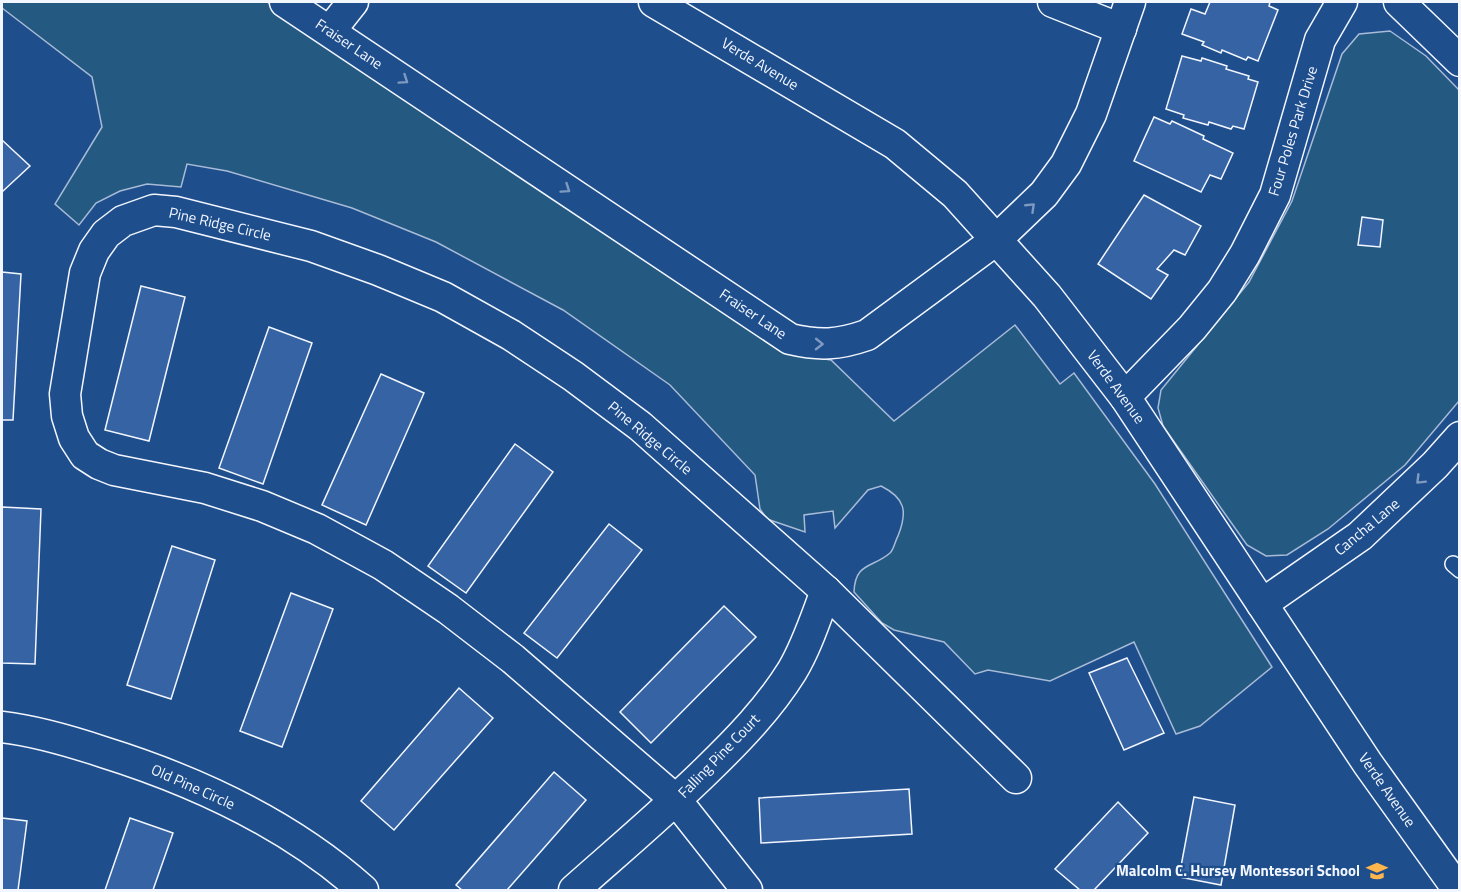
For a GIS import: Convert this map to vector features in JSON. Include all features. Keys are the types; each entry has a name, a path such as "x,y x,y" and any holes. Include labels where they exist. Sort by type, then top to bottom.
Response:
{"street":[{"name":"Fraiser Lane","path":"285,2 790,339 814,344 842,343 867,335 996,240 1044,194 1066,164 1091,114 1130,2"},
{"path":"330,31 353,2"},
{"name":"Verde Avenue","path":"654,2 895,144 955,194 1047,296 1125,397 1368,764 1460,890"},
{"path":"1053,2 1121,29"},
{"name":"Four Poles Park Drive","path":"1125,397 1192,328 1222,291 1245,254 1275,195 1320,40 1342,2"},
{"path":"1399,2 1460,61"},
{"name":"Pine Ridge Circle","path":"747,891 676,801 513,659 448,609 383,565 317,529 262,506 205,488 114,470 85,455 74,438 67,416 65,394 84,273 94,251 106,234 123,221 154,210 176,212 311,246 378,270 443,297 511,335 573,376 640,426 826,591 1016,778"},
{"name":"Cancha Lane","path":"1262,604 1360,536 1435,465 1460,437"},
{"name":"Falling Pine Court","path":"574,891 676,801 733,745 772,700 793,669 826,591"},
{"name":"Old Pine Circle","path":"2,728 64,739 171,775 231,802 289,836 349,878 363,891"}],"shaded area":[{"path":"2,2 267,2 798,355 831,360 894,421 1015,325 1060,384 1074,373 1155,484 1272,667 1200,726 1176,734 1134,642 1050,681 988,670 975,674 944,642 894,630 882,623 854,592 855,582 861,570 884,558 893,547 903,519 902,506 895,495 881,486 868,490 835,528 833,511 804,515 805,532 767,519 760,509 755,475 670,385 563,310 436,242 352,208 227,171 187,164 181,187 147,184 120,191 96,203 79,225 55,204 102,127 92,77 2,8"},
{"path":"1390,31 1426,56 1459,90 1459,401 1405,465 1328,529 1287,555 1266,556 1247,545 1163,426 1158,408 1161,390 1249,282 1292,201 1342,54 1359,34"}],"building":[{"path":"1210,2 1270,2 1269,6 1278,10 1258,61 1248,57 1246,60 1222,50 1221,53 1202,45 1204,42 1182,34 1191,9 1205,14"},
{"path":"1182,56 1201,61 1202,58 1227,66 1226,69 1249,76 1248,79 1258,82 1244,129 1233,126 1231,129 1209,122 1208,125 1183,118 1184,115 1166,109"},
{"path":"1154,117 1170,124 1172,121 1233,153 1221,179 1210,175 1201,192 1134,161"},
{"path":"2,140 30,166 3,191 2,190"},
{"path":"1144,195 1201,226 1185,255 1174,250 1157,269 1168,275 1151,299 1098,264"},
{"path":"1362,217 1383,220 1380,247 1358,245"},
{"path":"2,272 21,274 13,420 2,420"},
{"path":"141,286 185,297 149,441 105,430"},
{"path":"269,327 312,343 263,484 219,468"},
{"path":"381,374 424,393 366,525 322,505"},
{"path":"515,444 553,472 466,593 428,566"},
{"path":"2,507 41,509 35,664 2,663"},
{"path":"609,524 642,550 557,658 524,633"},
{"path":"172,546 215,560 171,699 127,685"},
{"path":"291,593 333,609 282,747 240,731"},
{"path":"724,606 756,637 651,743 620,712"},
{"path":"1127,658 1164,733 1124,750 1089,673"},
{"path":"459,688 493,718 394,830 361,801"},
{"path":"554,772 586,800 507,890 462,890 456,885"},
{"path":"909,789 912,834 761,843 759,798"},
{"path":"1194,797 1235,805 1221,885 1179,877"},
{"path":"1118,802 1148,833 1094,890 1080,890 1055,869"},
{"path":"2,818 27,821 18,890 2,890"},
{"path":"130,818 173,833 153,890 105,890"}],"place":[{"name":"Malcolm C. Hursey Montessori School","path":"1377,871"}]}
